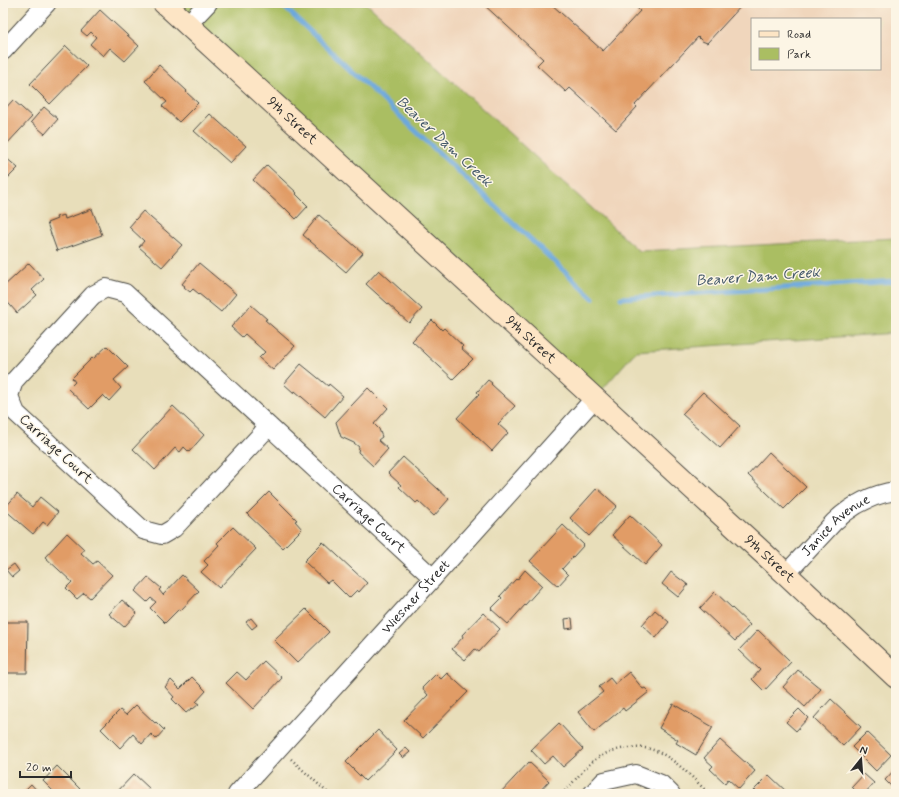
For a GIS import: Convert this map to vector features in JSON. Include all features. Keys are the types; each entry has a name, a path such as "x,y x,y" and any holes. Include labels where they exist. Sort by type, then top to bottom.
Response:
{"street":[{"path":"3,50 47,3"},
{"name":"9th Street","path":"164,3 786,574 896,677"},
{"path":"188,24 208,3"},
{"name":"Carriage Court","path":"269,426 174,528 162,534 143,530 16,413 9,396 14,381 93,295 106,288 125,293 269,426 433,578"},
{"name":"Wiesner Street","path":"237,794 594,399"},
{"name":"Janice Avenue","path":"786,574 842,515 872,497 896,491"},
{"path":"592,794 604,781 636,774 661,784 671,794"}],"path":[{"path":"279,748 329,794"}],"shaded area":[{"path":"366,3 896,3 896,238 639,251"}],"green space":[{"path":"164,3 366,3 639,251 896,238 896,333 636,351 594,399"}],"building":[{"path":"482,3 550,3 603,51 640,11 635,6 639,3 744,3 707,43 698,37 635,105 637,107 616,130 570,88 566,92 537,65 543,59"},
{"path":"100,10 139,46 125,61 110,48 103,56 90,44 96,37 91,32 87,36 81,31"},
{"path":"66,46 87,66 50,104 30,84"},
{"path":"159,65 198,103 179,122 162,106 167,102 145,81"},
{"path":"13,100 32,117 5,146 3,144 3,111"},
{"path":"44,107 58,119 45,134 31,122"},
{"path":"210,114 246,146 230,163 194,131"},
{"path":"5,157 18,168 8,178 3,174 3,159"},
{"path":"267,165 297,193 296,194 308,206 296,219 253,180"},
{"path":"92,209 102,235 57,251 47,223 57,219 56,217 64,215 65,219"},
{"path":"143,211 182,245 162,267 139,247 144,241 129,227"},
{"path":"319,215 363,253 346,272 303,235"},
{"path":"29,263 44,279 32,290 37,295 17,313 3,297 3,287"},
{"path":"199,263 236,294 221,312 193,289 190,292 182,284"},
{"path":"379,270 422,309 409,323 366,284"},
{"path":"251,305 267,319 265,320 295,346 273,370 259,358 265,352 245,334 242,337 231,327"},
{"path":"432,320 442,330 444,328 463,346 461,348 473,359 453,379 412,341"},
{"path":"107,346 128,367 114,380 121,388 109,401 103,395 89,409 68,389 75,382 72,378 92,358 93,359"},
{"path":"301,364 343,396 325,417 295,391 294,393 284,384"},
{"path":"488,380 515,406 498,424 508,433 492,451 457,418 479,394 477,392"},
{"path":"368,388 388,408 374,424 379,429 382,437 378,440 388,449 373,466 358,452 359,447 341,437 336,422"},
{"path":"703,392 740,426 720,448 682,414"},
{"path":"173,406 204,435 189,452 184,447 180,452 175,448 155,470 133,449"},
{"path":"769,452 806,487 784,509 748,475"},
{"path":"403,457 449,499 434,516 418,501 416,503 399,487 401,485 388,473"},
{"path":"597,488 617,506 589,536 570,518"},
{"path":"269,492 297,520 295,521 302,529 283,548 247,514"},
{"path":"17,494 32,507 40,497 58,512 47,525 43,522 33,534 4,509"},
{"path":"630,515 662,545 645,565 612,535"},
{"path":"563,525 584,545 562,569 568,575 558,586 530,561"},
{"path":"233,527 256,549 219,588 201,572 208,565 204,561 219,545 217,543"},
{"path":"67,533 84,549 81,553 93,564 97,561 112,575 90,598 84,593 77,599 66,588 72,582 45,557"},
{"path":"323,542 367,583 359,592 357,590 349,598 331,580 327,583 304,561"},
{"path":"14,564 19,571 12,577 6,570"},
{"path":"525,570 542,586 508,624 491,609 502,598 500,596"},
{"path":"671,572 688,585 678,597 662,584"},
{"path":"182,575 199,591 181,610 179,609 165,623 150,608 156,602 151,598 147,602 135,591 148,577 161,588 159,590 163,595"},
{"path":"715,592 750,625 735,641 700,608"},
{"path":"122,600 137,613 124,627 109,614"},
{"path":"306,609 329,632 297,663 274,640"},
{"path":"655,610 669,622 656,638 642,625"},
{"path":"483,613 500,629 479,652 475,649 465,660 452,649 463,637 462,635"},
{"path":"251,618 257,625 252,629 246,622"},
{"path":"572,618 573,628 566,629 565,619"},
{"path":"3,622 28,622 27,673 3,673"},
{"path":"758,630 791,662 764,691 752,679 760,670 739,650"},
{"path":"264,661 282,678 253,709 226,683 237,672 246,680"},
{"path":"798,670 821,689 805,707 783,687"},
{"path":"629,672 643,689 645,688 649,692 625,711 623,708 594,732 578,712 603,692 599,687 610,678 615,684"},
{"path":"447,673 468,692 423,738 404,720 428,695 422,688 436,674 441,679"},
{"path":"192,677 206,691 196,702 199,704 186,713 172,699 174,697 165,687 171,680 180,689"},
{"path":"831,699 861,727 843,746 814,718"},
{"path":"673,704 713,727 696,755 676,743 678,740 659,728"},
{"path":"136,705 164,730 156,739 151,734 142,744 133,734 120,748 101,729 120,710 126,715"},
{"path":"799,709 808,718 796,731 786,722"},
{"path":"559,723 583,749 563,767 553,756 544,764 531,750"},
{"path":"378,730 397,750 365,781 346,762"},
{"path":"867,732 891,755 876,771 852,747"},
{"path":"720,740 755,771 739,789 728,779 725,783 710,769 713,766 704,758"},
{"path":"406,748 410,752 403,758 399,754"},
{"path":"529,762 549,781 537,794 501,794 500,793"},
{"path":"57,766 80,789 77,792 79,794 56,794 43,781"},
{"path":"896,768 896,791 885,780"},
{"path":"134,774 150,789 146,794 115,794"},
{"path":"864,774 874,783 864,794 859,794 852,787"},
{"path":"769,775 789,794 750,794"},
{"path":"31,784 40,794 21,794"}],"waterway":[{"name":"Beaver Dam Creek","path":"280,3 593,298"},
{"name":"Beaver Dam Creek","path":"621,298 896,281"}]}
